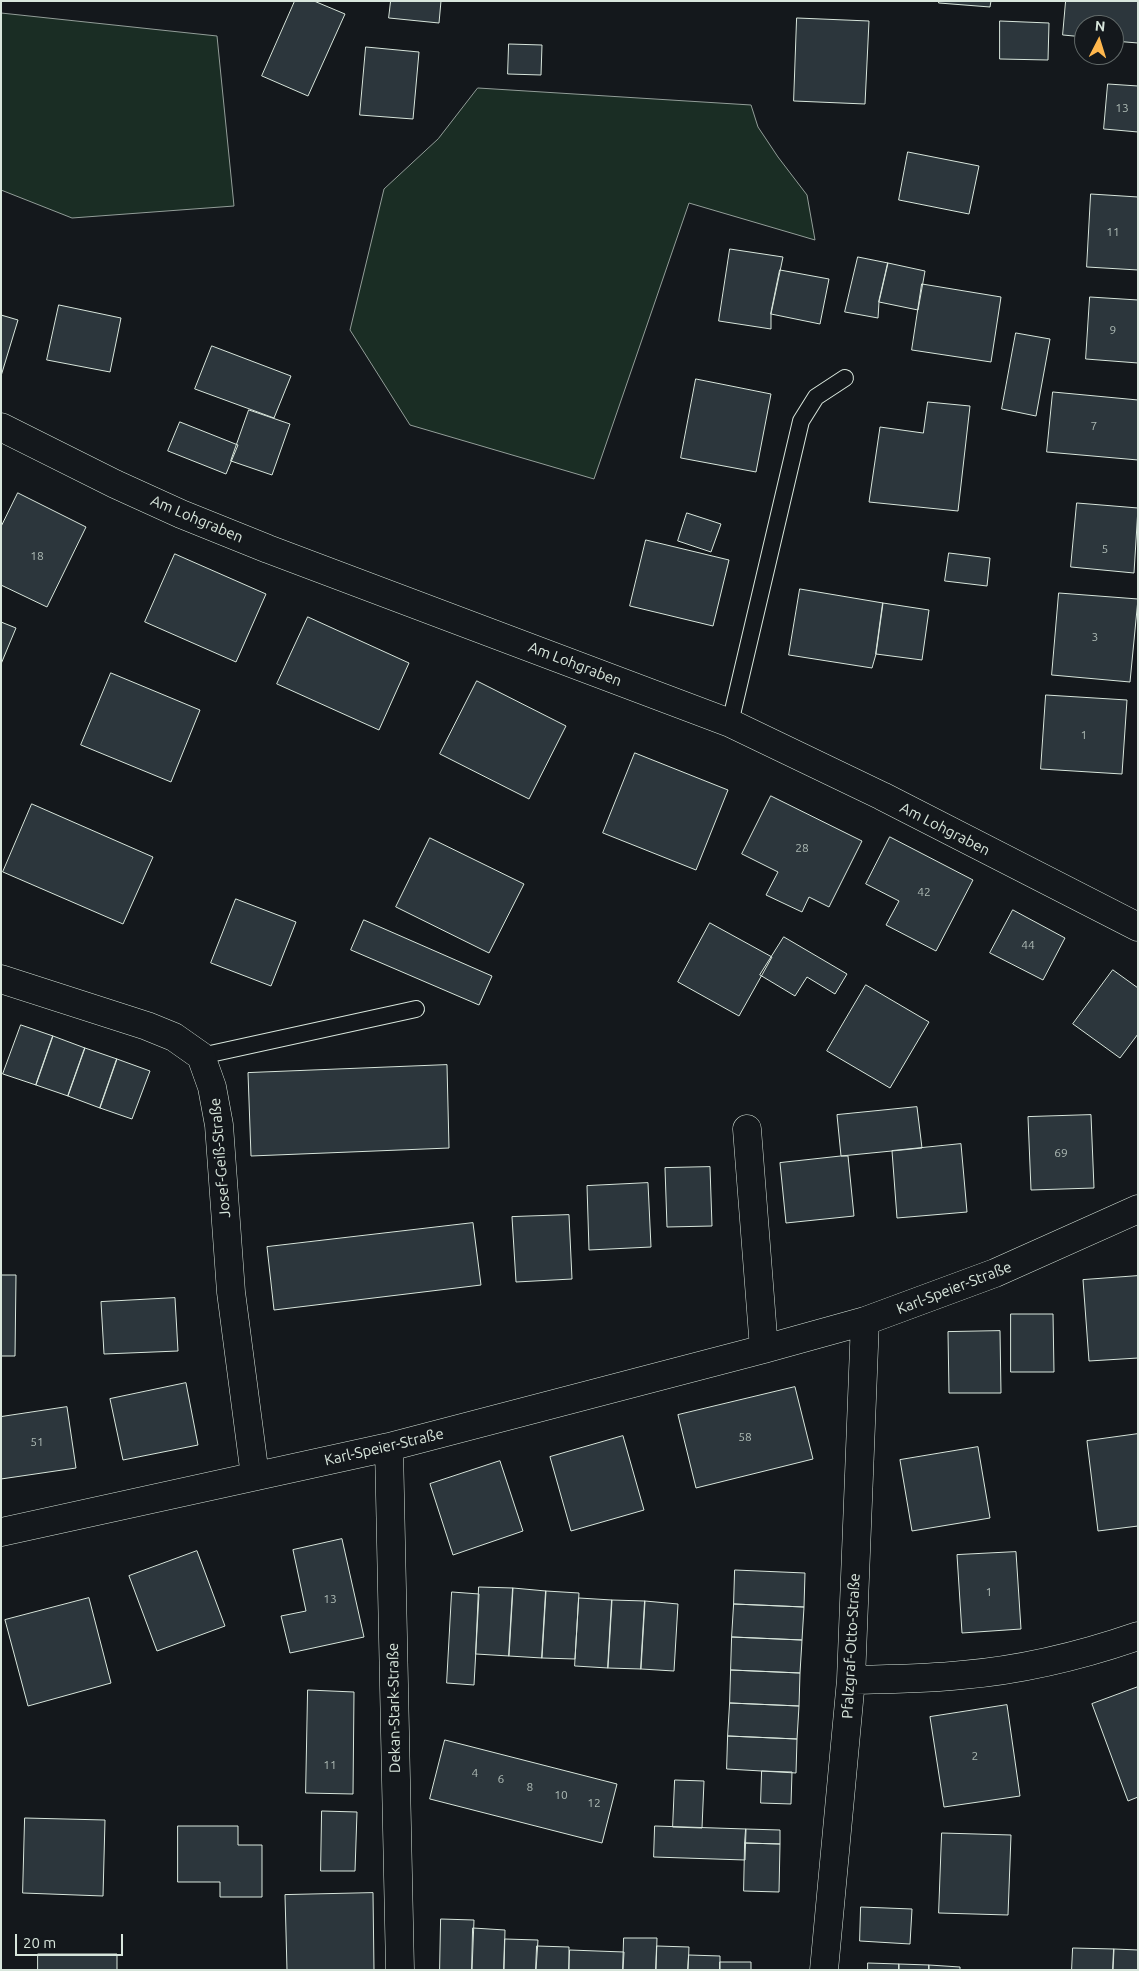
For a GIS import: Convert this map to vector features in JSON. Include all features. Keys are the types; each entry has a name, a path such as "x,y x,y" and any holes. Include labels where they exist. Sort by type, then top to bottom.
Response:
{"street":[{"name":"Am Lohgraben","path":"1,427 115,484 181,514 730,723 882,796 1138,927"},
{"path":"1,979 147,1026 174,1037 201,1056"},
{"name":"Josef-Geiß-Straße","path":"201,1056 212,1087 218,1125 231,1292 255,1476"},
{"path":"747,1129 764,1349"},
{"name":"Karl-Speier-Straße","path":"1,1532 389,1447 865,1321 995,1273 1138,1210"},
{"name":"Pfalzgraf-Otto-Straße","path":"824,1970 851,1680 865,1321"},
{"name":"Dekan-Stark-Straße","path":"389,1447 400,1970"},
{"path":"851,1680 961,1676 995,1672 1053,1662 1138,1636"}],"lane":[{"path":"730,723 801,421 816,397 845,378"},
{"path":"201,1056 416,1009"}],"green space":[{"path":"1,13 217,36 234,206 72,218 1,190"},
{"path":"478,88 751,105 758,127 807,195 815,240 689,203 594,479 410,425 350,330 384,189 438,139"}],"building":[{"path":"295,1 314,1 345,14 308,96 262,76"},
{"path":"391,1 441,1 439,23 389,18"},
{"path":"939,1 991,1 990,7 939,3"},
{"path":"1066,1 1138,1 1138,43 1124,42 1124,15 1074,15 1074,36 1063,35"},
{"path":"797,18 869,21 865,104 794,101"},
{"path":"1000,21 1049,23 1048,60 1000,59"},
{"path":"509,44 542,45 541,75 508,74"},
{"path":"366,47 419,52 413,119 360,115"},
{"path":"1108,84 1138,86 1138,132 1104,129"},
{"path":"908,152 979,166 969,214 899,200"},
{"path":"1091,194 1138,197 1138,270 1087,267"},
{"path":"730,249 783,257 771,314 771,329 719,321"},
{"path":"858,257 888,263 879,302 878,318 845,312"},
{"path":"888,263 925,271 918,310 879,302"},
{"path":"780,270 829,279 820,324 771,314"},
{"path":"922,284 1001,297 991,362 912,350"},
{"path":"1090,297 1138,300 1138,363 1086,359"},
{"path":"59,305 121,318 110,372 47,360"},
{"path":"1,315 18,320 1,376"},
{"path":"1016,333 1050,339 1036,416 1002,409"},
{"path":"212,346 291,376 274,418 195,389"},
{"path":"696,379 771,394 756,472 681,458"},
{"path":"1053,392 1138,400 1138,460 1047,452"},
{"path":"928,402 970,406 958,511 869,502 880,427 923,433"},
{"path":"249,410 290,424 272,475 231,461"},
{"path":"180,422 238,445 226,474 168,451"},
{"path":"18,493 86,527 47,607 1,585 1,527"},
{"path":"1077,503 1138,508 1134,573 1071,567"},
{"path":"687,513 721,524 711,552 678,541"},
{"path":"646,540 729,560 713,626 630,606"},
{"path":"949,553 990,558 987,586 945,581"},
{"path":"175,554 266,594 236,662 145,622"},
{"path":"800,589 883,603 876,654 872,668 789,655"},
{"path":"1059,593 1138,599 1130,682 1052,675"},
{"path":"883,603 929,610 922,660 876,654"},
{"path":"308,617 409,663 379,730 277,684"},
{"path":"1,622 16,628 1,664"},
{"path":"111,673 200,710 171,782 81,745"},
{"path":"477,681 566,726 529,799 440,754"},
{"path":"1046,695 1127,700 1122,774 1041,769"},
{"path":"635,753 728,790 696,870 603,833"},
{"path":"771,796 862,841 829,907 809,897 802,912 766,895 778,872 742,854"},
{"path":"32,804 153,857 123,924 3,872"},
{"path":"890,837 973,880 936,951 886,925 899,901 866,884"},
{"path":"430,838 524,884 489,953 396,907"},
{"path":"236,899 296,922 271,986 211,963"},
{"path":"1013,910 1065,938 1043,980 990,953"},
{"path":"364,920 492,976 479,1005 351,950"},
{"path":"710,923 772,957 739,1016 678,982"},
{"path":"784,937 847,974 835,994 807,977 795,996 760,975"},
{"path":"1113,970 1138,988 1138,1034 1120,1058 1073,1024"},
{"path":"866,985 929,1022 890,1088 827,1051"},
{"path":"21,1025 53,1036 36,1085 3,1074"},
{"path":"53,1036 85,1048 68,1096 36,1085"},
{"path":"85,1048 117,1059 100,1108 68,1096"},
{"path":"117,1059 150,1071 132,1119 100,1108"},
{"path":"447,1065 449,1148 251,1156 248,1073"},
{"path":"917,1107 922,1148 841,1156 837,1115"},
{"path":"1091,1115 1094,1188 1031,1190 1028,1117"},
{"path":"961,1144 967,1212 897,1218 892,1151"},
{"path":"848,1156 854,1216 786,1223 780,1163"},
{"path":"710,1167 712,1226 667,1227 665,1168"},
{"path":"648,1183 651,1247 589,1250 587,1186"},
{"path":"569,1215 572,1279 516,1282 512,1217"},
{"path":"473,1223 481,1285 274,1310 267,1247"},
{"path":"1,1275 16,1275 15,1356 1,1356"},
{"path":"1138,1276 1138,1358 1089,1361 1083,1280"},
{"path":"175,1298 178,1351 104,1354 101,1302"},
{"path":"1011,1314 1053,1314 1054,1372 1011,1372"},
{"path":"1000,1331 1001,1393 949,1393 948,1332"},
{"path":"186,1383 198,1445 123,1460 110,1399"},
{"path":"795,1387 813,1459 696,1488 678,1415"},
{"path":"67,1407 76,1468 1,1479 1,1417"},
{"path":"1138,1434 1138,1526 1098,1531 1087,1441"},
{"path":"623,1436 644,1510 571,1531 550,1457"},
{"path":"978,1447 990,1518 912,1531 900,1460"},
{"path":"500,1461 523,1531 453,1555 430,1484"},
{"path":"342,1539 364,1637 290,1653 281,1616 306,1611 293,1550"},
{"path":"197,1551 225,1626 157,1651 129,1576"},
{"path":"1016,1552 1021,1629 962,1633 957,1555"},
{"path":"735,1570 805,1573 804,1607 734,1604"},
{"path":"479,1587 513,1588 509,1656 476,1654"},
{"path":"513,1588 546,1591 542,1658 509,1656"},
{"path":"546,1591 579,1593 575,1659 542,1658"},
{"path":"452,1592 479,1594 474,1685 447,1683"},
{"path":"89,1598 111,1683 28,1706 5,1620"},
{"path":"579,1598 612,1600 608,1668 575,1666"},
{"path":"612,1600 645,1601 641,1669 608,1668"},
{"path":"645,1601 678,1604 674,1671 641,1669"},
{"path":"734,1604 804,1607 802,1640 732,1637"},
{"path":"732,1637 802,1640 800,1673 731,1670"},
{"path":"731,1670 800,1673 799,1706 730,1703"},
{"path":"1138,1687 1138,1797 1128,1801 1092,1704"},
{"path":"308,1690 354,1692 353,1794 306,1793"},
{"path":"730,1703 799,1706 797,1739 728,1736"},
{"path":"1007,1705 1020,1796 944,1807 930,1717"},
{"path":"728,1736 797,1739 796,1773 727,1769"},
{"path":"445,1740 617,1784 602,1843 430,1799"},
{"path":"762,1771 792,1772 791,1804 761,1803"},
{"path":"675,1780 704,1781 702,1828 673,1827"},
{"path":"322,1811 357,1812 355,1871 321,1871"},
{"path":"25,1818 105,1820 103,1896 23,1893"},
{"path":"178,1826 238,1826 238,1845 262,1845 262,1897 220,1897 220,1882 178,1882"},
{"path":"655,1826 746,1829 745,1860 654,1857"},
{"path":"746,1829 780,1830 780,1844 745,1843"},
{"path":"942,1833 1011,1835 1008,1915 939,1913"},
{"path":"745,1843 780,1844 779,1892 744,1891"},
{"path":"373,1893 374,1970 287,1970 285,1895"},
{"path":"861,1907 912,1909 910,1944 860,1941"},
{"path":"441,1919 474,1920 472,1970 440,1970"},
{"path":"473,1928 505,1930 504,1970 472,1970"},
{"path":"624,1938 657,1938 656,1970 623,1970"},
{"path":"505,1939 538,1940 536,1970 504,1970"},
{"path":"537,1946 569,1947 569,1970 536,1970"},
{"path":"657,1946 689,1947 688,1970 656,1970"},
{"path":"1073,1948 1114,1949 1113,1970 1072,1970"},
{"path":"1114,1949 1138,1950 1138,1970 1113,1970"},
{"path":"570,1950 624,1952 623,1970 569,1970"},
{"path":"38,1954 117,1954 117,1970 38,1970"},
{"path":"689,1955 720,1956 720,1970 688,1970"},
{"path":"720,1962 751,1962 751,1970 720,1970"},
{"path":"868,1963 899,1964 899,1970 868,1970"},
{"path":"899,1964 929,1965 929,1970 899,1970"},
{"path":"929,1965 960,1967 960,1970 929,1970"}]}
